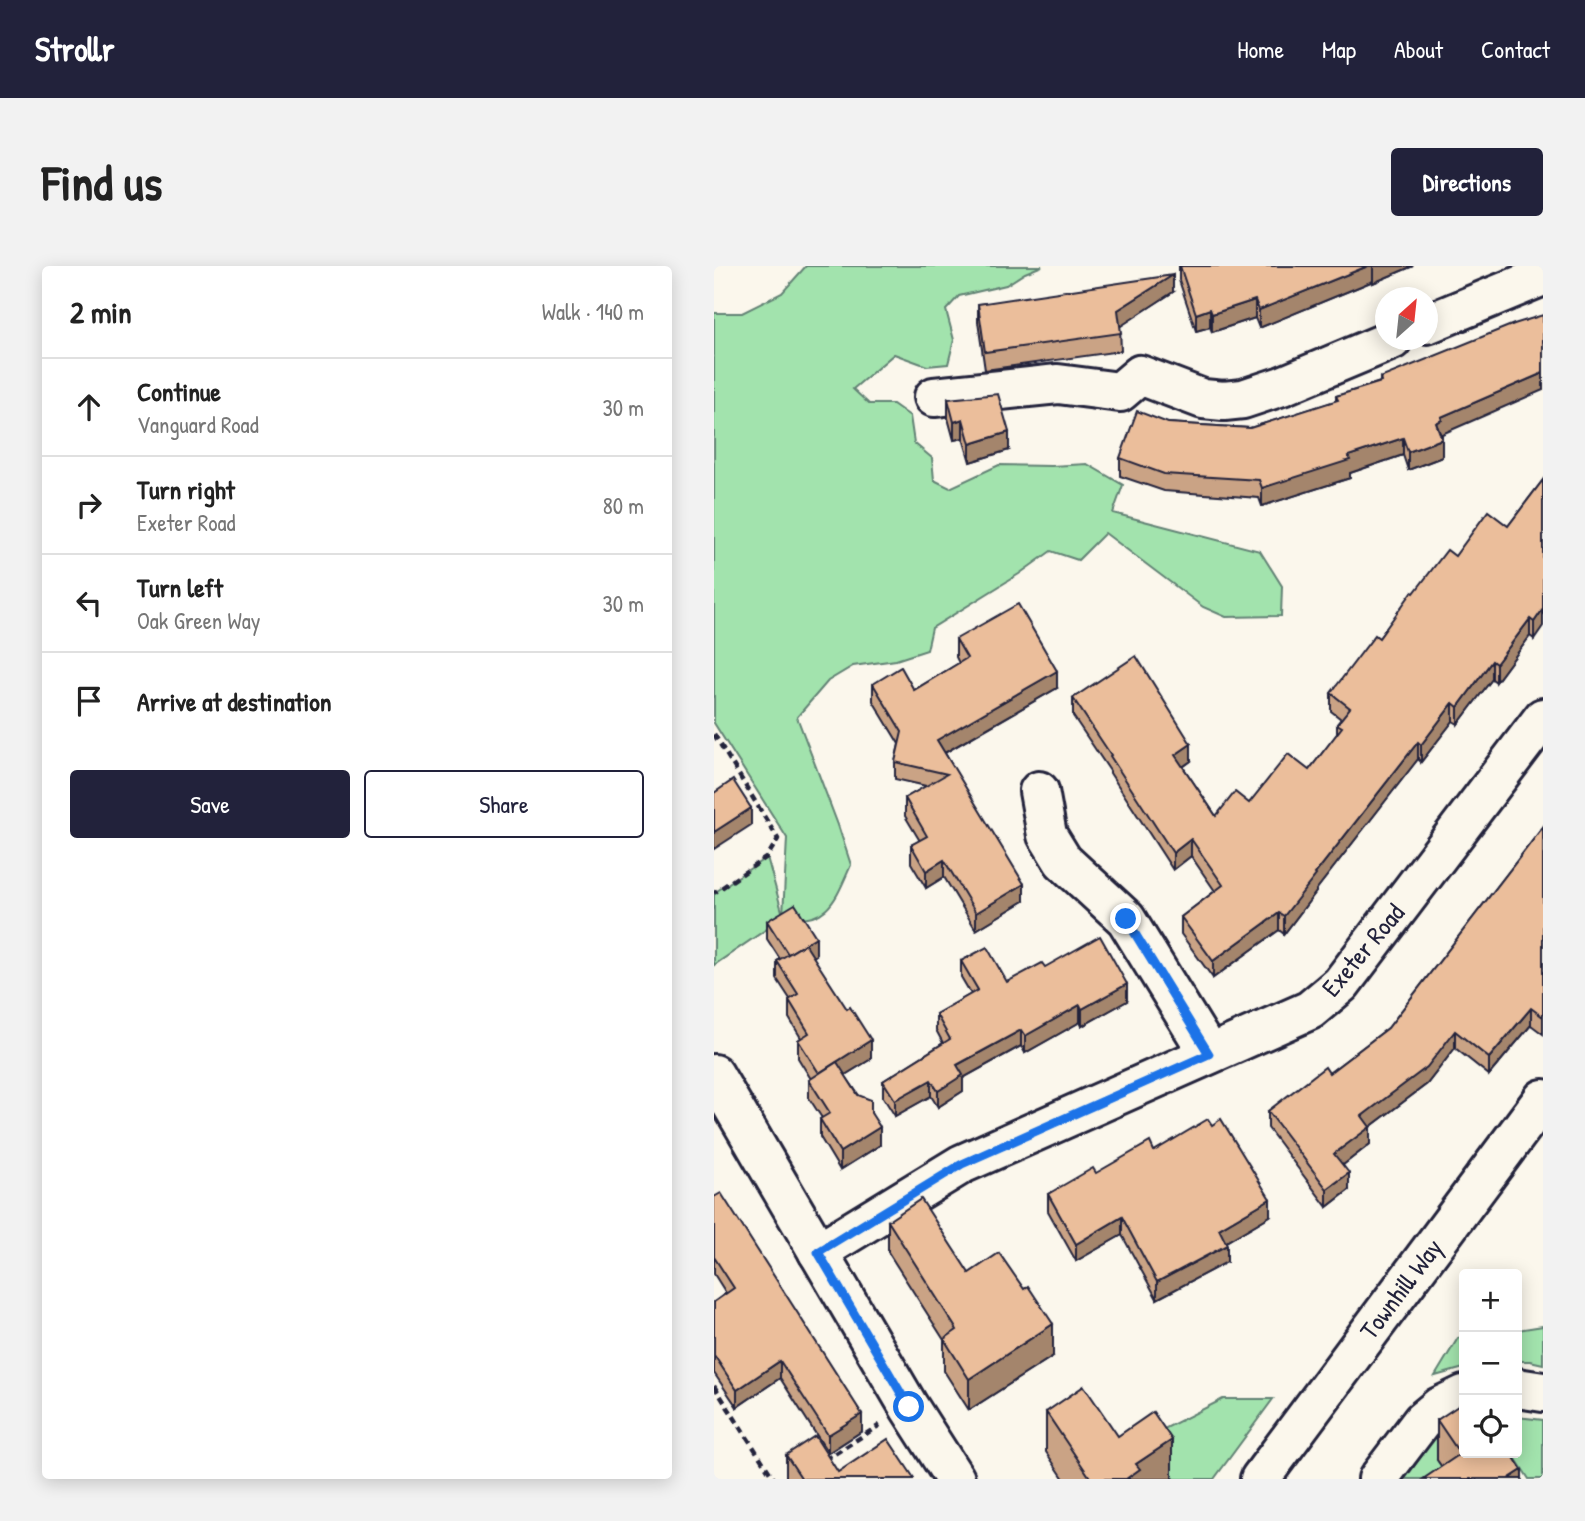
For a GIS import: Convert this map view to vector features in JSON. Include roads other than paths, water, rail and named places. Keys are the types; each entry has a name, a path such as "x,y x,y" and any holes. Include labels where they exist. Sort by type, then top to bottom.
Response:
{"street":[{"path":"1438,319 1543,276"},
{"path":"934,397 1058,384 1120,392 1140,375 1203,399 1243,399 1282,386 1375,347"},
{"name":"Exeter Road","path":"818,1252 962,1164 1311,1010 1341,984 1543,718"},
{"path":"1039,791 1047,835 1063,861 1126,919 1209,1054"},
{"path":"714,1074 909,1407 955,1479"},
{"name":"Townhill Way","path":"1259,1479 1543,1099"},
{"path":"1522,1389 1543,1392"},
{"path":"1378,1479 1422,1421 1439,1407 1459,1397"}]}
